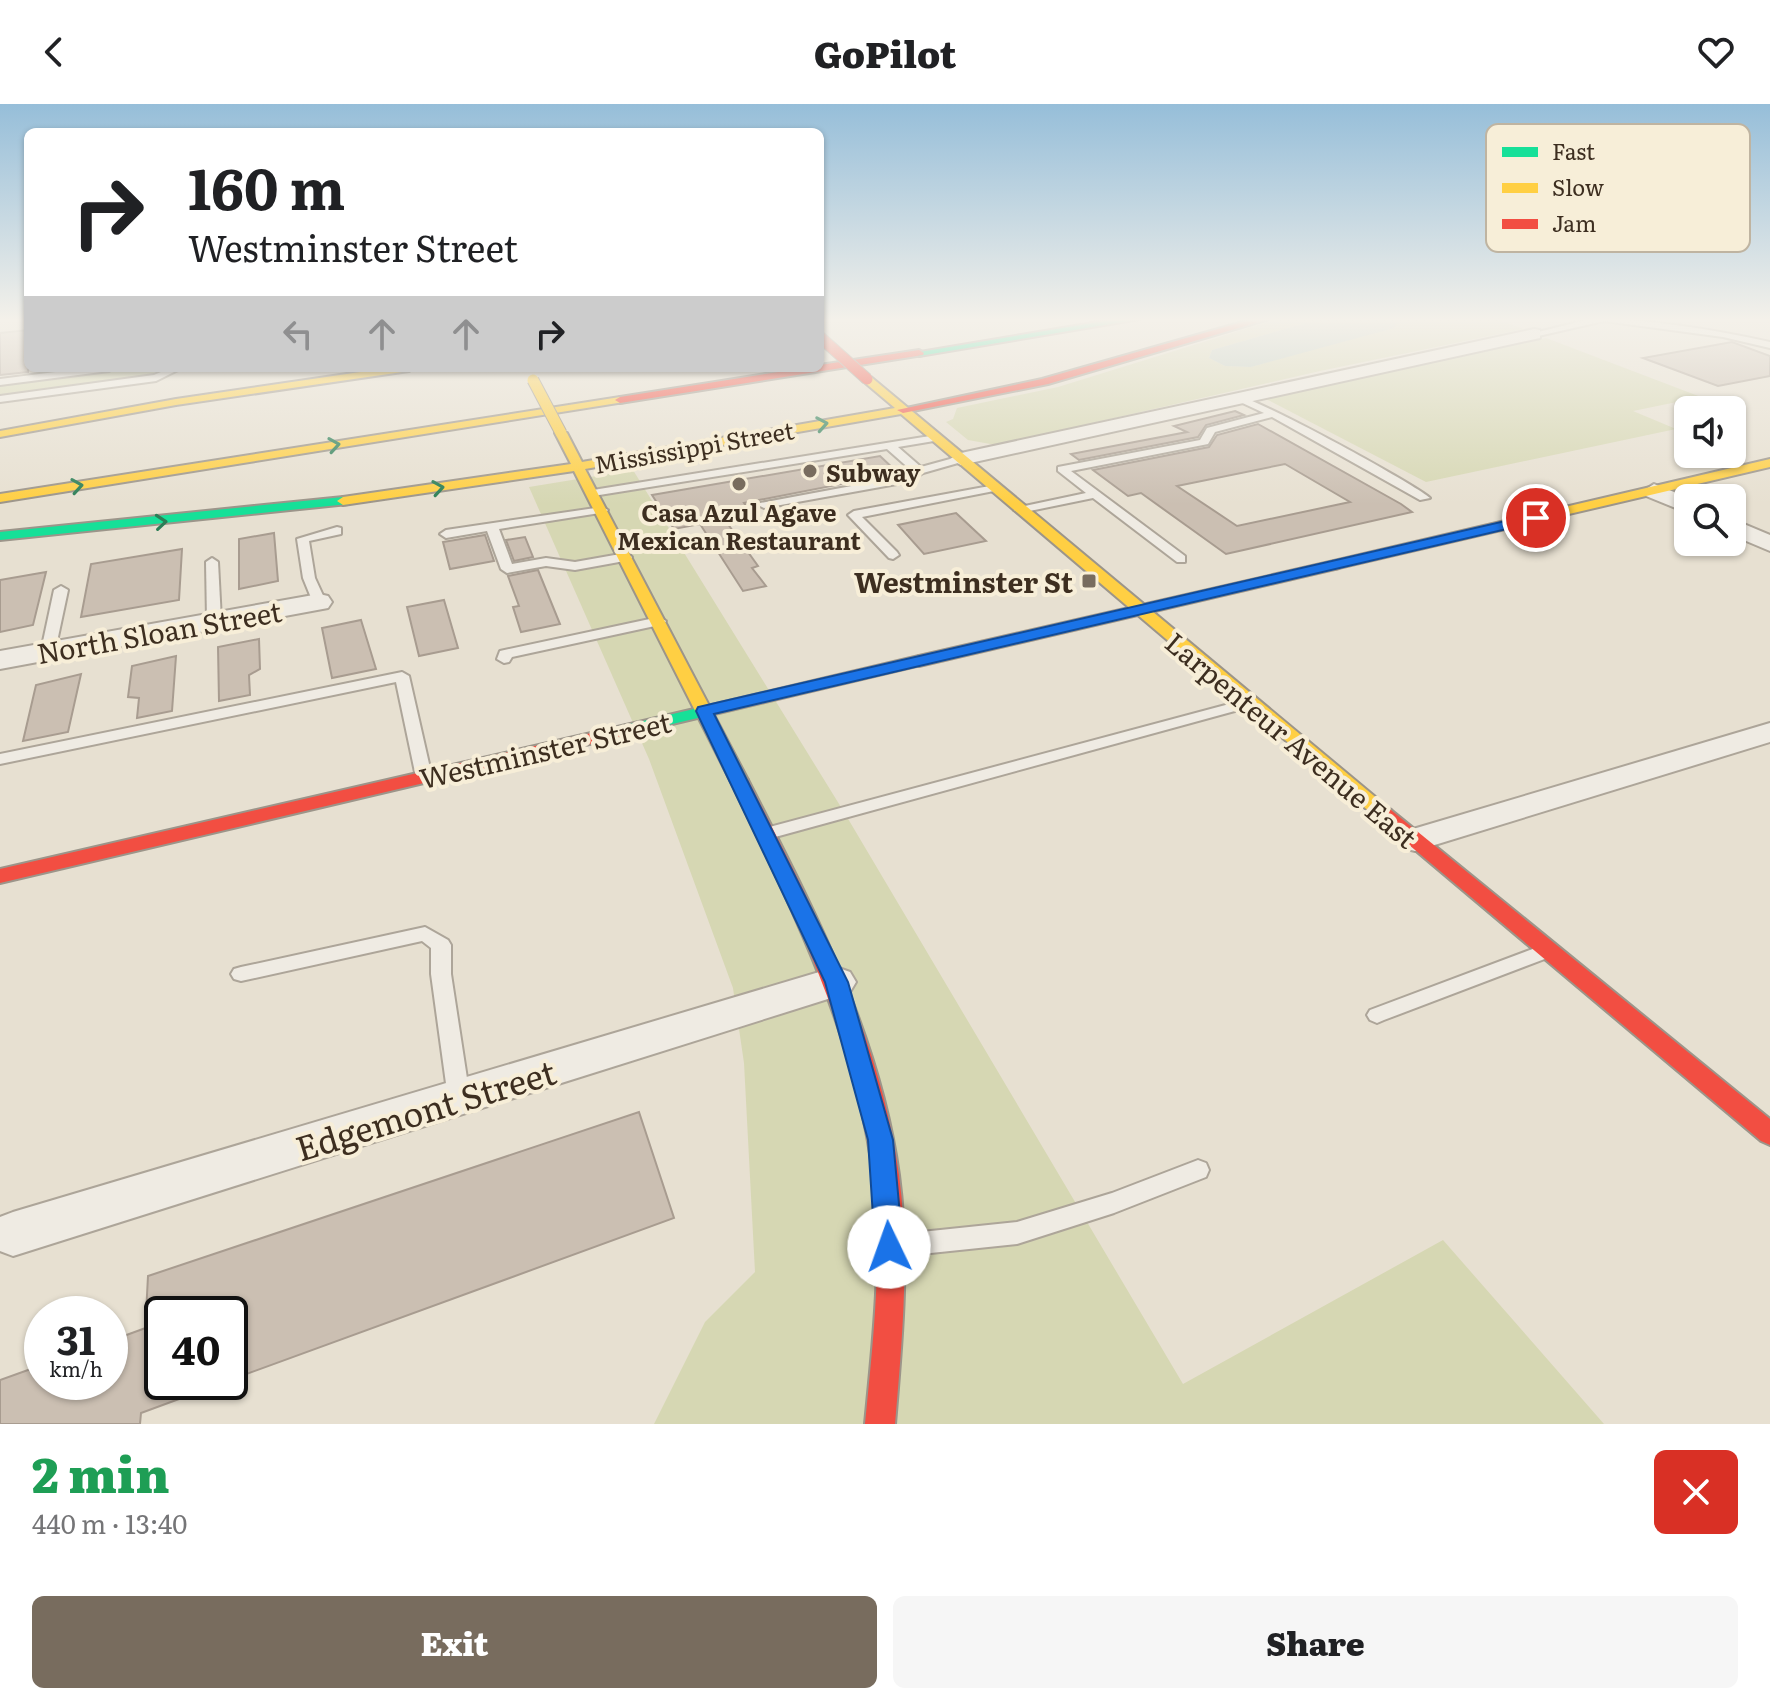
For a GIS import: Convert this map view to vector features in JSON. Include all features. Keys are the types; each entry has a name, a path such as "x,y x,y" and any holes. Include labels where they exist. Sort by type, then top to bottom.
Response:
{"main road":[{"path":"0,434 176,402 323,381"},
{"path":"533,381 659,621 836,982 880,1140 889,1247 880,1424"},
{"path":"0,479 653,381"},
{"path":"0,498 744,381"},
{"name":"Larpenteur Avenue East","path":"868,381 1137,610 1770,1134"},
{"name":"Mississippi Street","path":"0,536 319,504 580,466 903,410 1049,381"},
{"name":"Westminster Street","path":"0,876 1770,463"}],"street":[{"path":"961,459 1319,381"},
{"path":"1654,491 1674,500"},
{"path":"1746,533 1770,544"},
{"name":"North Sloan Street","path":"0,660 319,602"},
{"path":"1415,840 1770,732"},
{"name":"Edgemont Street","path":"13,1234 836,982"}],"lane":[{"path":"0,399 137,381"},
{"path":"1239,398 1424,498"},
{"path":"1181,559 1062,469 1204,442 1211,430 1273,414"},
{"path":"446,534 936,438"},
{"path":"890,446 919,471"},
{"path":"764,505 908,479 919,471 961,459"},
{"path":"893,555 854,515 995,488"},
{"path":"1020,510 1095,494"},
{"path":"492,527 507,569 546,562 575,566 626,557"},
{"path":"319,602 309,578 303,539 337,531"},
{"path":"212,562 214,620"},
{"path":"48,651 61,590"},
{"path":"504,659 505,654 659,621"},
{"path":"0,759 402,676 424,777"},
{"path":"765,833 1249,702"},
{"path":"241,974 425,934 441,945 441,974 459,1098"},
{"path":"1377,1015 1548,950"},
{"path":"889,1247 1017,1233 1114,1203 1198,1170"}],"green space":[{"path":"20,381 120,381 0,397 0,383"},
{"path":"1079,381 1278,381 996,445 968,440 946,422 953,419 957,408"},
{"path":"1350,381 1658,381 1698,396 1674,396 1674,403 1633,411 1674,429 1426,482 1266,399"},
{"path":"633,470 844,812 1183,1384 1443,1240 1604,1424 654,1424 705,1322 755,1272 744,1063 733,988 649,759 529,487"}],"building":[{"path":"1704,381 1746,381 1718,386"},
{"path":"1235,411 1244,415 1206,425 1198,437 1079,460 1071,454 1187,432 1174,426"},
{"path":"1258,424 1412,512 1226,554 1141,493 1128,496 1093,470 1209,447 1217,435","holes":["1285,464 1350,502 1237,526 1177,486"]},
{"path":"880,456 898,473 744,503 753,515 725,520 758,566 752,568 766,586 743,591 700,524 674,529 652,495"},
{"path":"956,513 986,541 924,554 898,525"},
{"path":"274,533 278,581 239,589 239,539"},
{"path":"485,535 494,561 450,569 443,542"},
{"path":"525,537 533,557 514,561 506,540"},
{"path":"182,549 179,600 81,617 91,564"},
{"path":"538,570 560,624 521,632 513,607 519,606 508,576"},
{"path":"46,572 33,625 0,632 0,580"},
{"path":"444,600 458,648 419,656 407,607"},
{"path":"361,620 376,669 332,678 322,628"},
{"path":"259,639 260,669 249,675 250,695 219,701 218,647"},
{"path":"176,656 172,711 137,718 139,698 128,697 132,666"},
{"path":"81,674 68,732 23,741 36,685"},
{"path":"639,1112 674,1218 248,1373 248,1296 147,1296 148,1276"},
{"path":"144,1329 144,1400 176,1400 141,1413 140,1424 0,1424 0,1380 24,1371 24,1400 128,1400 128,1334"}],"traffic: fast":[{"path":"0,536 343,501"},
{"path":"626,730 919,661"}],"traffic: slow":[{"path":"0,434 176,402 323,381"},
{"path":"533,381 561,433"},
{"path":"869,381 1384,814"},
{"path":"0,498 620,400"},
{"path":"580,466 903,410"},
{"path":"561,433 739,780"},
{"path":"1334,565 1770,463"},
{"path":"343,501 580,466"}],"traffic: jam":[{"path":"620,400 743,381"},
{"path":"903,410 1049,381"},
{"path":"919,661 1334,565"},
{"path":"0,876 626,730"},
{"path":"739,780 830,972 865,1072 878,1124 886,1176 890,1238 888,1331 880,1424"},
{"path":"1384,814 1770,1134"}],"place":[{"name":"Subway","path":"810,471"},
{"name":"Casa Azul Agave Mexican Restaurant","path":"739,484"},
{"name":"Westminster St","path":"1089,581"}],"route":[{"path":"889,1247 880,1140 857,1047 836,982 809,919 704,711 1536,518"}]}
